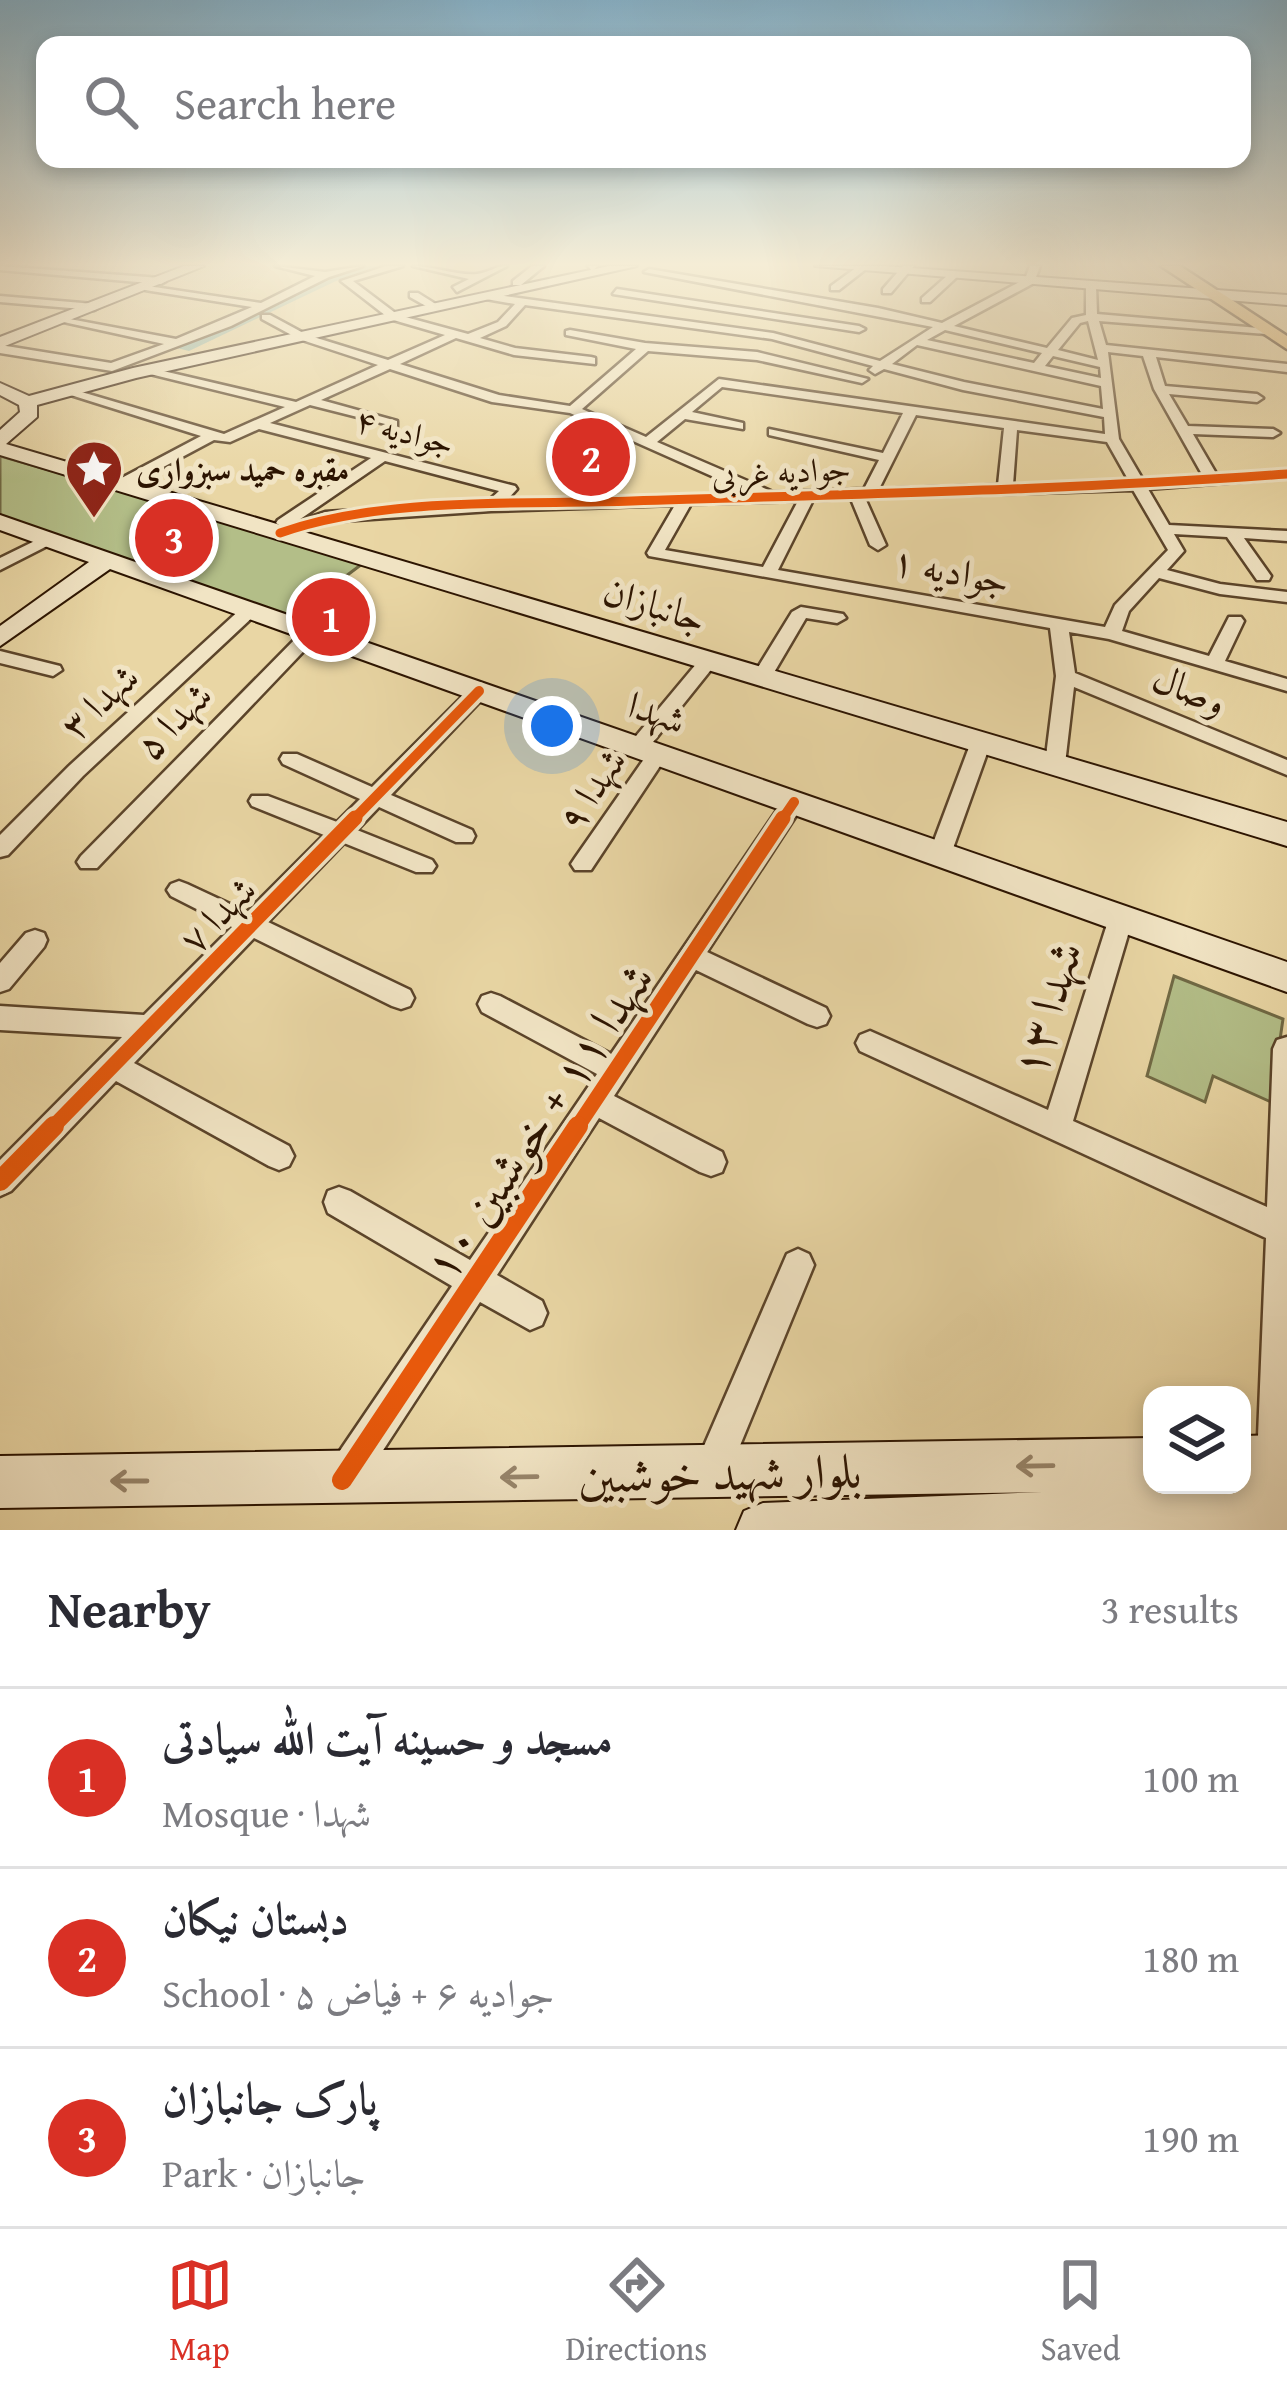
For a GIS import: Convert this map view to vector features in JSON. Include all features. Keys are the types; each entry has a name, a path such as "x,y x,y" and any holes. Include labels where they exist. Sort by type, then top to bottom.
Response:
{"main road":[{"path":"0,388 27,402 301,337"},
{"path":"0,440 30,413 27,402"},
{"name":"جانبازان","path":"0,449 1287,833"},
{"name":"شهدا","path":"0,522 1287,977"},
{"path":"0,638 107,560"},
{"name":"بلوار شهید خوشبین","path":"0,1482 1143,1464"},
{"name":"بلوار شهید خوشبین","path":"764,1530 1273,1473"}],"street":[{"path":"138,337 181,348 201,337"},
{"path":"0,346 112,367 211,337"},
{"path":"304,337 497,400 573,410 773,498"},
{"path":"64,391 225,439 450,337"},
{"path":"468,337 514,351 591,362"},
{"path":"541,352 563,337"},
{"path":"594,337 645,347 757,356 862,379"},
{"path":"779,337 881,366 1109,414"},
{"path":"836,351 850,337"},
{"path":"848,402 862,379 923,337"},
{"path":"992,337 1106,365"},
{"path":"1036,369 1062,337"},
{"path":"1099,337 1112,439 1176,551 1121,609 1112,634"},
{"path":"916,341 1107,383"},
{"path":"573,410 645,347"},
{"path":"1103,348 1287,368"},
{"path":"1148,352 1160,389 1213,481"},
{"path":"543,372 564,356"},
{"path":"141,372 392,424"},
{"path":"650,440 719,383 1112,439"},
{"path":"1160,389 1257,398"},
{"path":"878,544 863,493 910,413"},
{"path":"682,414 738,427"},
{"name":"جوادیه ۴","path":"260,424 510,489 491,506"},
{"path":"1005,489 1011,426"},
{"path":"1182,430 1273,433"},
{"path":"774,432 887,458"},
{"path":"119,485 211,436"},
{"path":"277,532 382,456"},
{"name":"جوادیه غربی","path":"277,532 325,517 491,506 684,503 1284,478"},
{"path":"769,572 808,496"},
{"name":"جوادیه ۱","path":"684,503 655,553 1112,634 1287,685"},
{"path":"1163,529 1287,536"},
{"path":"1232,533 1263,576"},
{"path":"0,565 49,539"},
{"path":"1154,572 1220,589 1287,597"},
{"name":"شهدا ۳","path":"0,849 76,770 250,610"},
{"path":"762,677 801,612 837,618"},
{"path":"1214,665 1235,621"},
{"path":"1055,764 1066,676 1059,626"},
{"name":"شهدا ۵","path":"88,862 312,632"},
{"path":"0,657 53,670"},
{"name":"شهدا ۹","path":"583,864 648,751 709,661"},
{"name":"وصال","path":"1066,676 1287,768"},
{"name":"شهدا ۷","path":"0,1181 479,691"},
{"path":"940,854 981,742"},
{"path":"290,759 464,836"},
{"path":"260,801 424,866"},
{"name":"شهدا ۱۱ + خوشبین ۱۰","path":"342,1480 794,802"},
{"path":"179,890 401,998"},
{"name":"شهدا ۱۳","path":"1057,1127 1120,917"},
{"path":"0,981 35,940"},
{"path":"692,956 817,1016"},
{"path":"491,1004 615,1070"},
{"path":"0,1018 148,1027"},
{"path":"870,1042 1285,1231"},
{"path":"1273,1473 1285,1231 1287,1049"},
{"path":"112,1065 279,1156"},
{"path":"595,1101 711,1162"},
{"path":"339,1202 530,1312"},
{"path":"710,1473 797,1265"}],"green space":[{"path":"0,456 366,561 286,621 0,516"},
{"path":"1174,976 1283,1019 1271,1102 1213,1076 1205,1102 1147,1076"}],"waterway":[{"path":"184,348 207,337"}],"cycle path":[{"path":"280,533 325,517 491,506 1138,485 1287,474"},
{"path":"0,1181 479,691"},
{"path":"342,1480 794,802"}],"place":[{"name":"دبستان نیکان","path":"591,457"},
{"name":"مقبره حمید سبزواری","path":"94,520"},
{"name":"پارک جانبازان","path":"174,538"},
{"name":"مسجد و حسینه آیت الله سیادتی","path":"331,617"}]}
